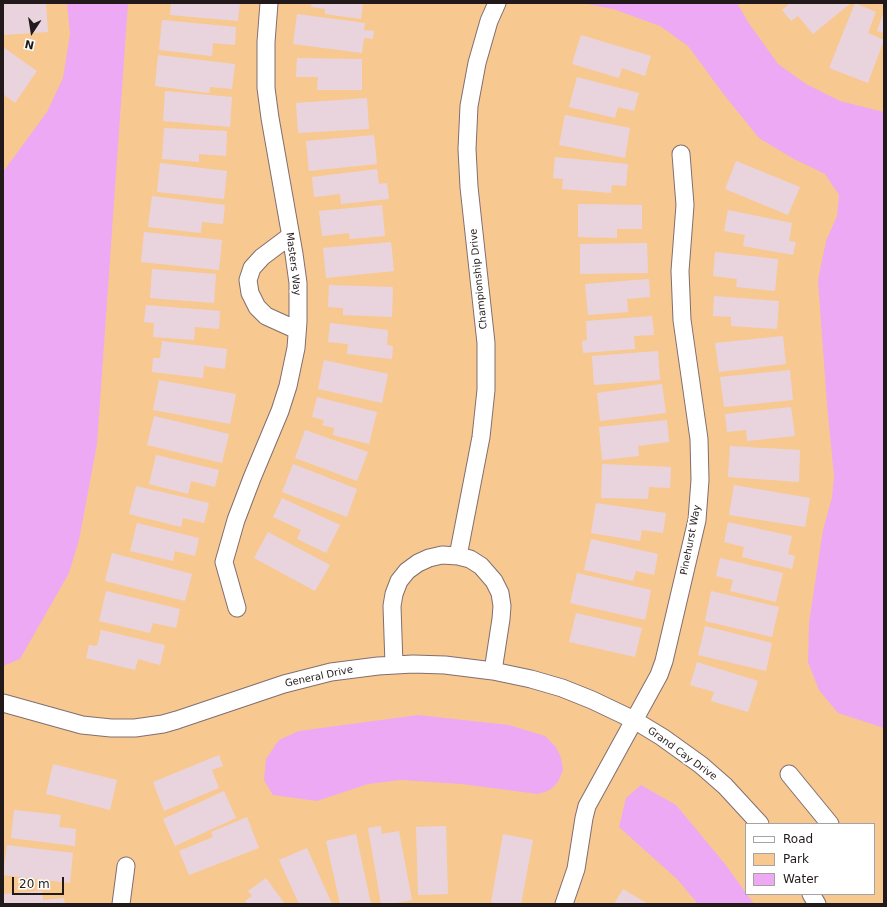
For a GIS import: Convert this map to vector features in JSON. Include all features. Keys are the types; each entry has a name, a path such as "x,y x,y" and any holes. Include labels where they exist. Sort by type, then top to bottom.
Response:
{"street":[{"name":"Masters Way","path":"237,608 224,562 236,520 280,411 288,386 296,348 297,330 298,283 266,88 266,42 269,3"},
{"name":"Championship Drive","path":"458,556 481,437 486,390 486,343 467,149 470,106 477,63 489,21 497,3"},
{"name":"Pinehurst Way","path":"564,904 576,869 587,806 659,675 668,648 697,520 700,480 699,440 682,320 680,271 685,206 681,154"},
{"path":"290,236 262,257 252,268 248,280 250,293 257,306 266,316 297,330"},
{"path":"394,665 392,606 394,594 399,581 407,571 418,563 442,555 458,556 470,559 481,566 494,581 500,593 502,606 501,619 492,671"},
{"name":"General Drive","path":"3,703 82,725 111,728 135,728 163,724 177,720 284,684 331,672 394,665 445,665 492,671 531,679 562,688 592,700 634,720"},
{"name":"Grand Cay Drive","path":"634,720 662,737 701,766 725,786 759,823"},
{"path":"789,774 829,823"},
{"path":"121,904 126,866"},
{"path":"812,895 817,904"}],"green space":[{"path":"3,3 884,3 884,904 3,904"}],"water":[{"path":"67,3 128,3 97,444 79,540 69,573 20,659 3,666 3,172 47,112 63,78 70,34"},
{"path":"582,3 737,3 748,22 778,64 806,84 840,101 884,112 884,728 838,713 819,690 808,662 809,623 823,530 832,497 834,476 827,405 818,280 826,241 837,216 839,195 825,174 792,158 759,138 725,96 688,46 660,26 613,9"},
{"path":"418,715 509,725 545,736 556,747 561,758 563,770 558,782 550,790 538,794 461,784 401,780 368,784 317,801 273,795 264,780 266,759 279,740 299,731"},
{"path":"641,785 676,805 725,864 745,892 745,895 747,895 754,904 698,904 677,879 619,827 626,798"}],"building":[{"path":"3,3 46,3 48,32 3,35"},
{"path":"171,3 240,3 238,21 170,15"},
{"path":"312,3 363,3 361,19 325,14 325,9 311,7"},
{"path":"790,3 851,3 813,34 798,16 791,21 782,10"},
{"path":"855,3 876,12 868,33 884,40 868,83 829,68"},
{"path":"297,14 365,23 364,30 374,31 373,39 364,38 362,53 293,44"},
{"path":"883,14 884,15 884,33 877,31"},
{"path":"162,20 236,27 235,45 213,43 212,56 159,50"},
{"path":"581,35 651,56 645,76 622,68 619,78 572,64"},
{"path":"3,47 37,71 15,103 3,94"},
{"path":"158,55 235,64 232,89 210,87 209,93 155,86"},
{"path":"297,58 362,59 362,90 317,90 318,77 296,77"},
{"path":"577,77 639,93 634,111 618,107 615,118 569,107"},
{"path":"165,91 232,97 230,127 163,121"},
{"path":"367,98 369,129 298,133 296,103"},
{"path":"565,115 630,128 625,158 559,145"},
{"path":"164,128 227,131 226,156 199,154 199,162 162,159"},
{"path":"374,135 377,164 309,171 306,141"},
{"path":"555,157 628,164 626,186 612,185 611,193 562,189 563,179 553,178"},
{"path":"736,161 800,187 788,215 725,189"},
{"path":"160,163 227,171 224,199 157,192"},
{"path":"377,169 379,184 387,183 389,199 341,204 340,194 314,197 312,177"},
{"path":"152,196 225,205 223,224 202,222 201,233 148,227"},
{"path":"578,204 642,205 642,229 617,229 617,238 578,237"},
{"path":"382,205 385,236 350,239 349,233 322,236 319,211"},
{"path":"728,210 792,223 789,241 796,242 793,255 743,246 745,235 724,231"},
{"path":"144,232 222,240 219,270 141,262"},
{"path":"391,242 394,271 326,278 323,248"},
{"path":"647,243 648,273 580,274 580,244"},
{"path":"715,252 778,259 775,291 736,287 737,279 713,276"},
{"path":"152,269 216,274 214,303 150,298"},
{"path":"649,279 650,297 627,299 628,312 588,315 585,284"},
{"path":"329,285 393,287 392,317 343,315 343,308 328,307"},
{"path":"714,296 779,301 777,329 731,326 731,317 713,316"},
{"path":"146,305 220,311 219,329 195,327 194,340 153,337 154,323 144,322"},
{"path":"652,316 654,335 634,336 635,349 583,353 582,341 587,340 586,321"},
{"path":"330,323 388,330 387,345 393,346 392,359 347,354 348,344 328,342"},
{"path":"783,336 786,364 719,372 715,343"},
{"path":"162,341 227,349 225,369 204,366 203,378 152,372 153,358 160,358"},
{"path":"658,351 660,380 594,385 592,356"},
{"path":"324,360 388,374 382,403 318,389"},
{"path":"790,370 793,400 724,407 720,377"},
{"path":"159,380 236,394 230,424 153,410"},
{"path":"662,384 666,413 600,421 597,393"},
{"path":"317,397 377,412 369,444 333,435 334,428 322,425 324,420 312,417"},
{"path":"791,407 795,436 747,441 746,430 727,432 725,414"},
{"path":"154,416 229,434 222,463 147,445"},
{"path":"667,420 669,442 638,446 639,456 602,460 599,427"},
{"path":"305,430 368,452 357,481 295,458"},
{"path":"730,446 800,450 799,482 728,477"},
{"path":"156,455 219,470 215,487 191,481 188,494 149,484"},
{"path":"293,464 357,489 347,517 282,492"},
{"path":"602,464 671,467 670,488 649,487 648,499 601,498"},
{"path":"734,485 810,498 805,527 729,515"},
{"path":"136,486 209,503 204,523 183,518 181,527 129,514"},
{"path":"282,498 340,525 326,553 297,539 301,530 273,517"},
{"path":"596,503 666,513 663,533 642,530 640,541 591,533"},
{"path":"728,522 792,536 788,554 795,556 792,569 742,557 744,547 724,542"},
{"path":"137,523 199,538 195,556 175,551 173,561 130,551"},
{"path":"268,532 330,565 315,591 254,558"},
{"path":"591,539 658,554 654,575 636,571 633,581 584,570"},
{"path":"112,553 192,574 185,601 105,581"},
{"path":"720,558 783,573 776,602 730,591 733,580 716,576"},
{"path":"577,573 651,590 645,620 570,603"},
{"path":"106,591 180,609 176,628 153,623 150,633 99,621"},
{"path":"711,591 779,607 772,637 705,621"},
{"path":"576,613 642,628 635,657 569,642"},
{"path":"705,626 772,643 766,671 698,655"},
{"path":"101,630 165,645 160,665 138,659 135,670 86,658 89,645 97,646"},
{"path":"697,662 758,681 748,712 711,701 714,692 690,685"},
{"path":"219,755 223,766 212,770 219,788 164,811 153,782"},
{"path":"53,764 117,780 110,810 46,794"},
{"path":"224,791 236,818 175,846 163,819"},
{"path":"14,810 61,815 59,827 76,829 75,846 11,838"},
{"path":"247,817 259,848 189,875 179,851 213,837 211,832"},
{"path":"381,826 382,834 399,831 412,900 391,904 381,904 368,828"},
{"path":"446,826 448,894 418,895 416,827"},
{"path":"356,834 371,904 340,904 326,841"},
{"path":"503,834 533,840 521,904 500,904 491,902"},
{"path":"7,845 73,853 70,883 3,875"},
{"path":"307,848 332,904 299,904 279,860"},
{"path":"266,878 285,904 248,904 245,901 252,896 248,891"},
{"path":"623,889 648,904 614,904"},
{"path":"42,891 43,900 64,898 65,904 3,904 3,894"}]}
